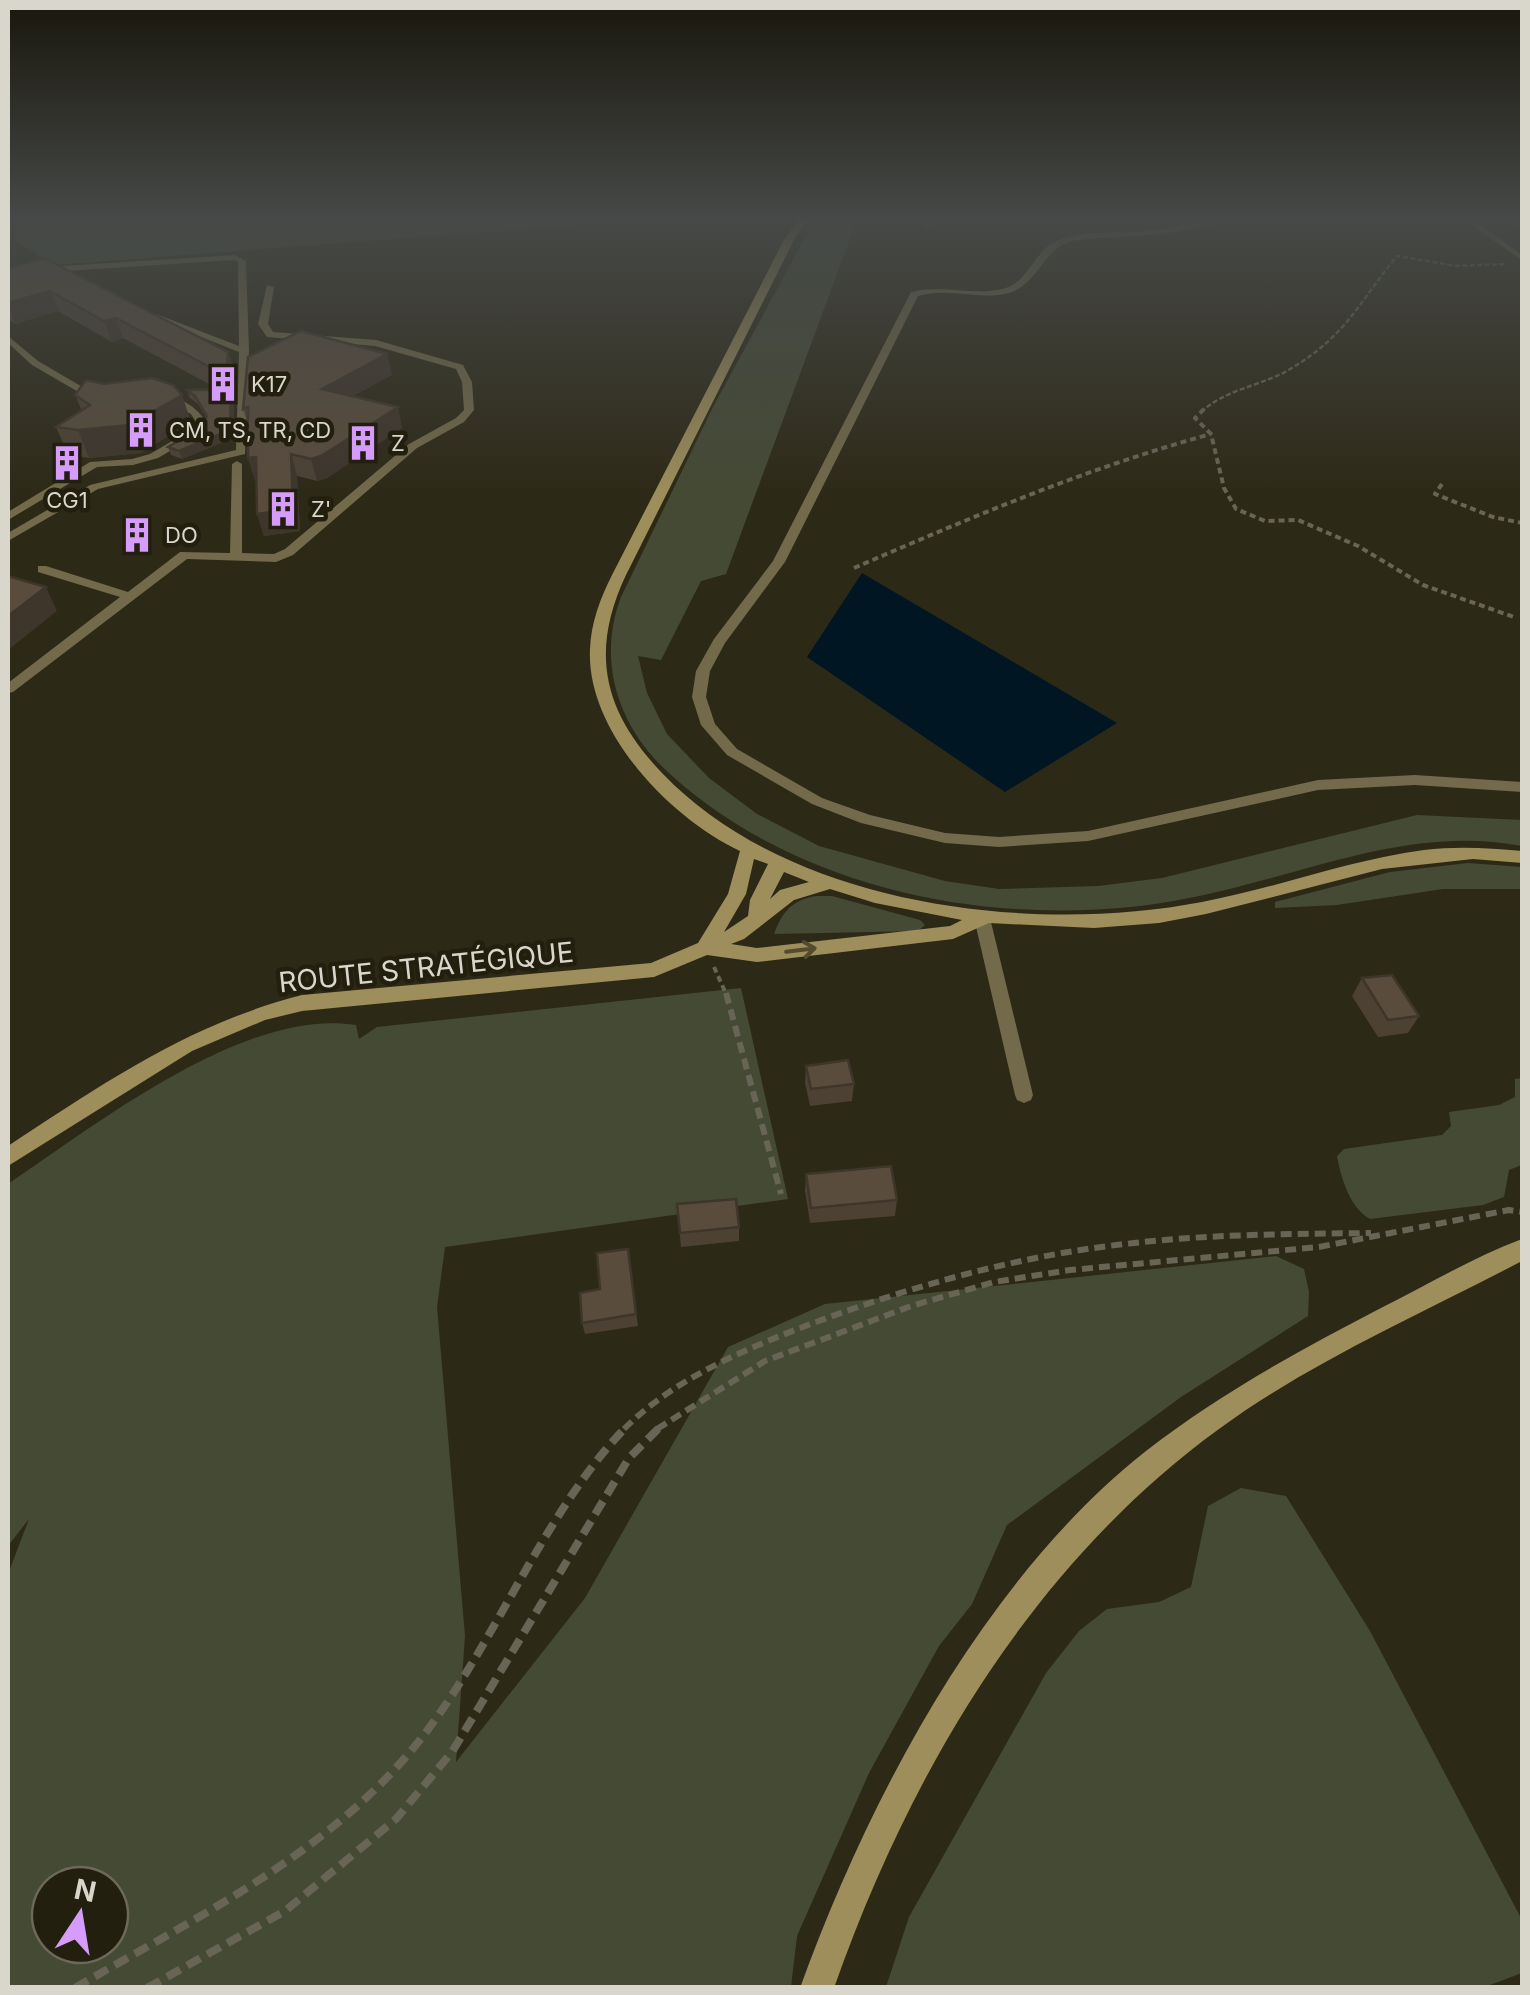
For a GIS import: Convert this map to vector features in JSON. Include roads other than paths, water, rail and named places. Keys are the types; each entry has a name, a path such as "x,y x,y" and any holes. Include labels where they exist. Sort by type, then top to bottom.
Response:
{"main road":[{"path":"754,310 605,610 597,638 603,695 619,730 640,760 691,811 754,849 831,883 893,901 982,918 1064,923 1206,907 1414,854 1465,852 1522,857"},
{"path":"754,849 745,857 745,878 736,904 705,948 757,955 953,932 982,918"},
{"path":"757,916 757,900 776,873 778,861"},
{"name":"ROUTE STRATÉGIQUE","path":"8,1157 162,1058 249,1015 302,1003 654,970 737,934 787,895 807,886 831,883"},
{"path":"818,1988 893,1807 946,1710 989,1642 1078,1534 1130,1484 1213,1418 1296,1367 1522,1249"}],"lane":[{"path":"8,538 94,487 240,452 244,351 240,310"},
{"path":"8,690 184,554 276,558 289,552 413,446 460,420 469,410 467,382 460,367 376,343 270,335 263,324 266,310"},
{"path":"906,310 779,562 719,642 703,671 700,698 708,725 732,752 817,802 906,830 1000,842 1088,836 1318,785 1415,780 1522,787"},
{"path":"146,313 244,351"},
{"path":"8,339 35,363 105,403 116,404"},
{"path":"8,517 94,464 133,462 195,432 200,422 196,412 159,396"},
{"path":"236,554 237,464"},
{"path":"42,569 126,596"},
{"path":"982,918 1024,1095"}],"water":[{"path":"862,573 1117,723 1005,792 807,657"}],"place":[{"name":"K17","path":"223,384"},
{"name":"CM, TS, TR, CD","path":"141,430"},
{"name":"Z","path":"363,443"},
{"name":"CG1","path":"67,463"},
{"name":"Z'","path":"283,509"},
{"name":"DO","path":"137,535"}]}
